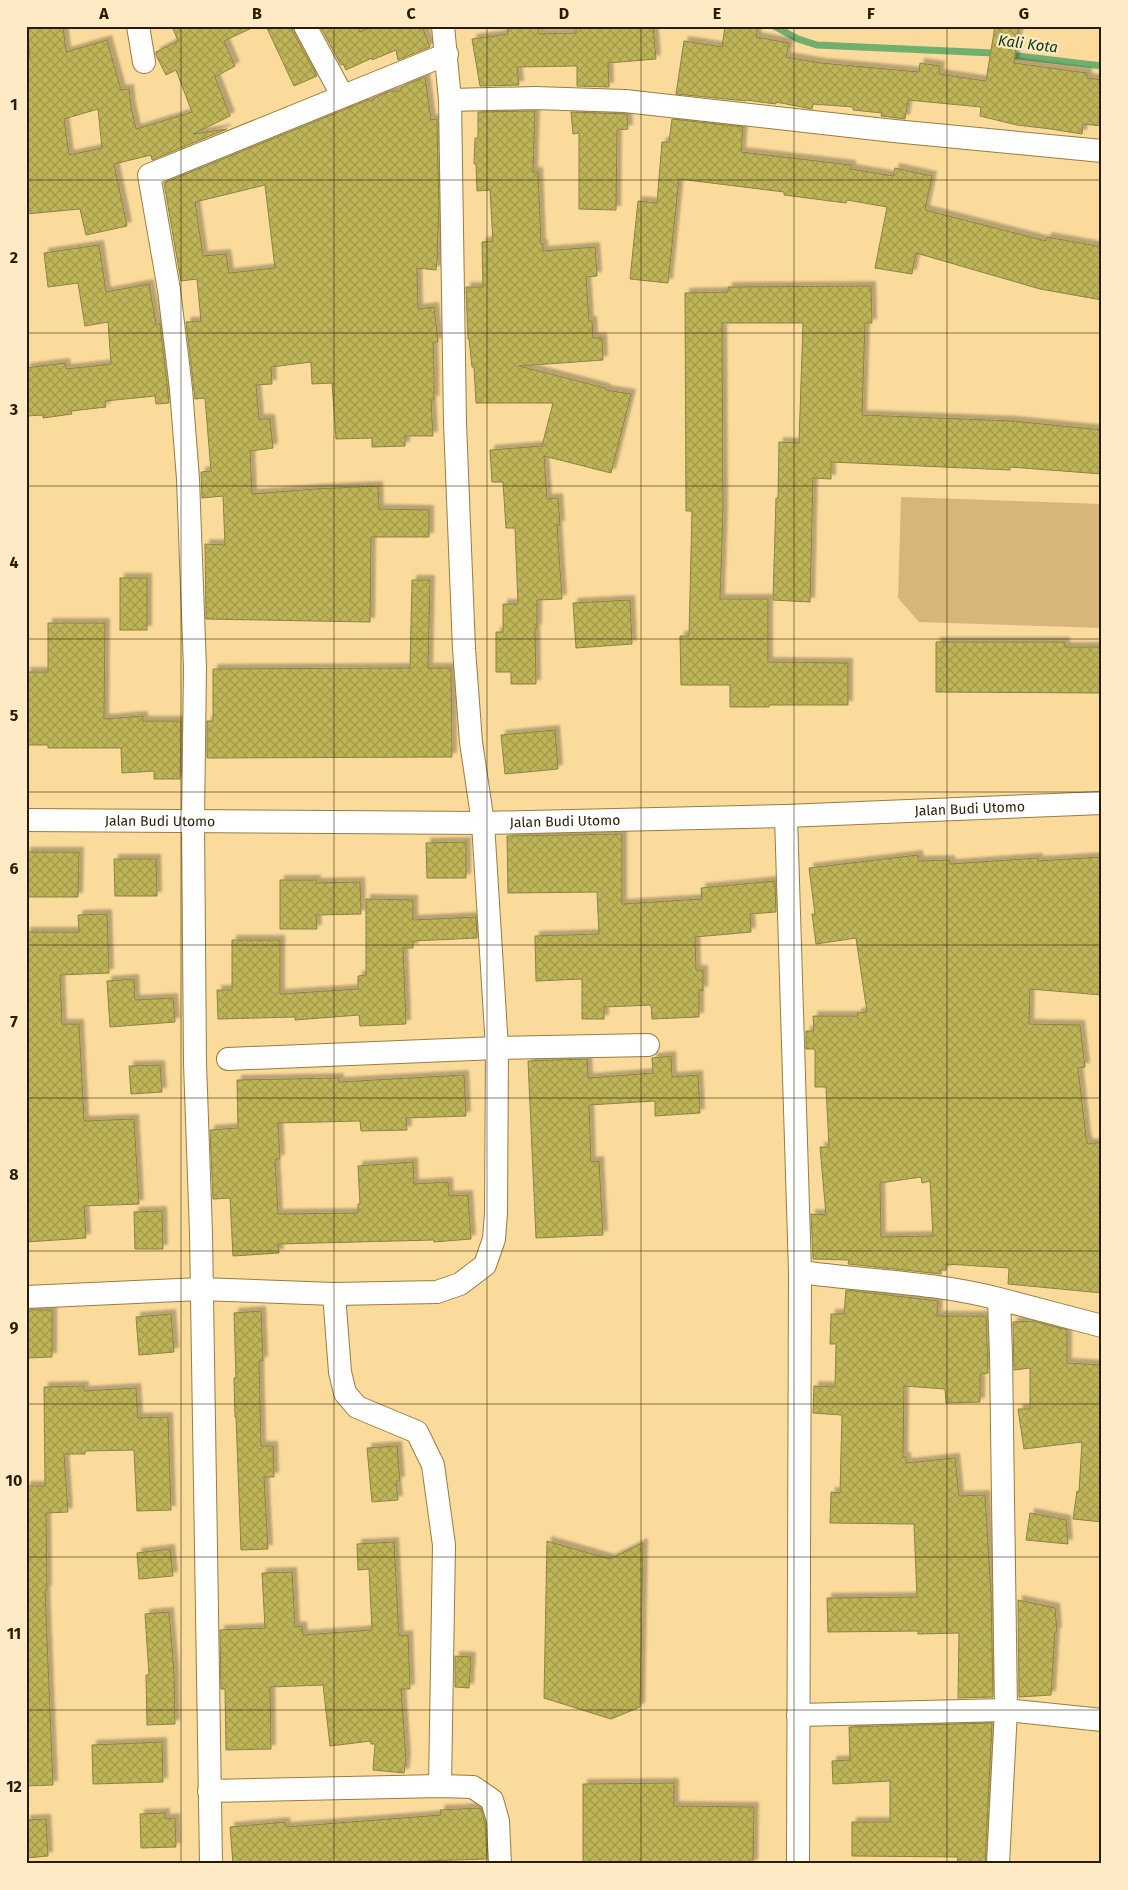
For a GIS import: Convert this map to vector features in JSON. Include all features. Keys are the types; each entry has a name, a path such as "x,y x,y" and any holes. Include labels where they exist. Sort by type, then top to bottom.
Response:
{"street":[{"path":"138,26 144,62"},
{"path":"305,26 342,95"},
{"path":"26,1297 201,1289 334,1294 438,1292 460,1284 485,1265 494,1239 496,1213 497,1048 484,823 471,742 464,649 455,423 450,100 443,26"},
{"path":"211,1864 200,1233 195,1063 193,822 195,668 188,479 180,389 169,290 149,175 342,95 447,54"},
{"path":"450,100 535,98 625,100 885,130 1102,151"},
{"name":"Jalan Budi Utomo","path":"26,820 484,823 786,816 1102,803"},
{"path":"786,816 800,1272 798,1864"},
{"path":"228,1059 497,1048 648,1045"},
{"path":"800,1272 966,1291 1102,1326"},
{"path":"334,1294 340,1372 345,1393 357,1407 417,1432 433,1465 444,1544 440,1786"},
{"path":"998,1864 1006,1710 999,1299"},
{"path":"798,1715 1006,1710 1102,1720"},
{"path":"209,1791 473,1787 492,1800 498,1821 500,1864"}],"shaded area":[{"path":"901,497 1102,504 1102,628 919,622 898,598"}],"building":[{"path":"27,26 63,26 66,52 107,40 121,90 129,89 136,129 192,112 176,70 166,75 156,55 156,52 178,41 172,26 256,26 224,41 235,66 215,77 230,116 193,134 227,129 152,160 151,155 114,164 127,226 86,235 80,209 26,214 26,58 30,57","holes":["98,109 102,148 69,155 64,119"]},
{"path":"266,26 292,26 293,32 317,76 294,86"},
{"path":"320,26 358,26 360,32 374,26 422,26 430,47 398,60 396,50 346,70 343,64 341,65"},
{"path":"507,26 538,26 539,34 576,33 576,26 653,26 656,59 608,63 609,87 577,86 577,66 517,67 519,85 480,86 472,39 508,34"},
{"path":"725,26 758,26 756,37 789,43 786,57 821,63 919,72 920,63 940,66 939,74 986,81 995,26 1019,26 1014,63 1087,73 1087,78 1102,80 1102,126 1083,124 1082,134 1017,125 980,116 981,107 908,100 905,119 881,116 882,113 853,110 853,107 813,104 812,109 776,102 776,104 676,94 684,41 722,47"},
{"path":"425,77 431,120 437,119 439,209 436,270 417,268 418,309 434,307 438,342 433,342 434,400 431,400 433,436 405,436 405,446 372,447 372,438 336,439 332,383 312,384 311,362 271,367 272,384 256,385 259,419 270,419 273,448 250,451 252,494 378,486 379,509 429,510 429,537 371,537 370,622 206,619 205,544 225,545 223,496 202,498 201,472 211,471 205,398 195,399 186,322 201,321 197,279 181,281 164,183 368,100 374,100 374,98 390,91 401,91 401,87","holes":["265,185 275,268 229,273 226,254 203,256 195,202"]},
{"path":"535,111 533,172 538,172 541,244 543,244 543,251 595,247 597,276 586,277 589,321 592,321 593,338 602,338 603,360 519,366 605,388 606,390 631,394 611,473 544,456 547,499 558,498 560,525 557,525 562,599 537,600 537,628 535,628 536,684 511,684 511,672 496,672 496,632 503,632 503,604 518,604 515,528 506,528 503,482 492,482 490,450 542,446 553,403 476,403 474,367 472,367 468,339 466,287 483,287 482,242 493,241 490,190 477,191 476,164 474,164 475,138 478,138 478,112"},
{"path":"571,112 627,114 628,129 617,130 616,210 579,209 579,133 573,134"},
{"path":"672,119 743,127 741,152 851,165 851,169 893,176 895,168 932,176 925,210 1046,241 1047,237 1102,247 1102,300 1040,289 916,253 912,274 875,268 887,207 847,200 846,203 784,195 784,192 679,179 668,283 630,279 638,201 657,203 662,142 669,142"},
{"path":"99,245 106,292 149,284 156,324 160,324 169,403 156,404 155,396 105,401 106,407 71,411 72,414 43,418 43,415 26,416 26,368 65,363 66,369 111,364 108,322 85,326 78,283 48,287 44,253"},
{"path":"871,286 872,323 865,323 862,415 1012,421 1102,430 1102,474 1010,467 1010,470 831,462 831,479 813,478 810,602 773,600 779,442 799,443 803,323 722,323 723,511 720,599 768,599 768,662 848,663 848,705 730,707 730,685 681,685 680,636 689,636 692,511 686,511 685,293 728,292 728,287"},
{"path":"120,578 147,578 147,630 120,630"},
{"path":"412,580 430,580 428,668 451,668 452,757 207,758 207,721 213,721 213,669 410,668"},
{"path":"630,600 632,644 576,648 573,603"},
{"path":"48,623 105,623 104,719 143,716 143,721 181,721 180,779 154,779 154,771 122,773 121,748 48,748 48,745 26,745 26,672 48,672"},
{"path":"936,642 1065,642 1065,647 1102,647 1102,693 936,692"},
{"path":"555,730 558,769 505,774 501,735"},
{"path":"622,834 622,904 702,899 701,888 775,881 776,912 750,914 751,932 695,937 696,970 703,970 703,991 699,990 699,1017 652,1019 651,1005 604,1007 604,1019 582,1019 582,979 536,981 535,936 599,934 597,892 508,893 507,836"},
{"path":"466,842 466,878 427,878 426,843"},
{"path":"26,852 79,852 78,897 26,897"},
{"path":"918,855 919,861 950,860 950,864 1038,858 1038,861 1102,857 1102,995 1030,989 1029,1024 1080,1025 1085,1067 1078,1068 1086,1137 1088,1144 1102,1142 1102,1293 1008,1284 1009,1268 946,1264 946,1270 941,1270 941,1274 848,1264 849,1260 813,1259 811,1214 826,1215 820,1147 829,1147 826,1087 815,1087 815,1049 806,1049 806,1031 814,1031 813,1016 858,1016 857,1013 867,1012 856,938 816,944 812,914 815,914 809,868","holes":["921,1177 922,1183 930,1181 933,1236 881,1237 880,1183"]},
{"path":"114,859 156,859 157,896 115,896"},
{"path":"280,880 316,880 316,883 360,882 361,914 316,915 317,929 280,929"},
{"path":"366,899 413,900 413,920 476,917 477,938 413,941 413,948 403,948 406,1024 360,1026 359,1015 295,1020 295,1017 218,1019 217,990 232,990 232,940 280,940 280,994 358,989 358,976 366,975"},
{"path":"107,914 109,973 60,975 62,1024 79,1024 84,1121 134,1119 139,1204 84,1206 86,1238 26,1242 26,932 79,932 78,915"},
{"path":"134,979 135,1000 173,998 175,1022 110,1027 107,981"},
{"path":"671,1056 672,1077 698,1075 700,1113 655,1116 655,1101 589,1105 591,1162 599,1161 603,1235 536,1238 528,1061 587,1059 588,1078 653,1073 652,1058"},
{"path":"160,1065 162,1092 131,1094 129,1066"},
{"path":"464,1075 466,1116 406,1118 407,1130 361,1131 360,1121 278,1123 280,1159 275,1159 278,1214 358,1213 358,1204 360,1204 358,1166 413,1162 414,1184 448,1182 449,1196 468,1195 471,1239 434,1242 434,1240 278,1244 279,1253 233,1256 230,1198 213,1199 210,1130 238,1128 237,1080 339,1078 339,1082"},
{"path":"162,1211 163,1249 135,1249 134,1212"},
{"path":"846,1290 938,1301 937,1316 986,1316 988,1373 980,1374 980,1402 946,1403 945,1389 904,1386 903,1457 906,1457 906,1463 955,1458 959,1496 985,1495 991,1594 993,1697 958,1698 959,1633 918,1634 918,1631 828,1632 827,1598 917,1597 914,1524 830,1523 831,1492 840,1493 842,1415 813,1413 814,1386 835,1387 836,1344 830,1344 831,1314 844,1314"},
{"path":"26,1310 52,1310 52,1357 26,1358"},
{"path":"261,1311 263,1361 259,1361 261,1446 273,1446 274,1477 264,1477 268,1549 241,1550 235,1417 234,1313"},
{"path":"171,1314 174,1352 139,1355 136,1317"},
{"path":"1033,1321 1067,1330 1067,1363 1102,1365 1102,1522 1073,1519 1077,1491 1079,1492 1082,1442 1024,1449 1018,1409 1030,1409 1030,1368 1014,1370 1013,1322"},
{"path":"84,1386 84,1391 136,1388 138,1418 168,1417 171,1510 137,1511 134,1450 85,1451 85,1454 64,1454 68,1512 46,1513 47,1590 45,1590 53,1785 26,1786 26,1486 45,1486 44,1387"},
{"path":"397,1446 400,1481 396,1481 398,1500 372,1502 367,1448"},
{"path":"1030,1513 1066,1520 1068,1544 1026,1540"},
{"path":"547,1541 610,1559 643,1543 640,1707 611,1719 544,1698"},
{"path":"394,1542 399,1636 408,1635 410,1689 401,1689 406,1759 404,1773 373,1770 375,1744 371,1744 371,1741 330,1746 323,1685 270,1687 271,1749 226,1750 225,1689 221,1689 220,1630 265,1628 262,1573 292,1572 295,1627 302,1626 303,1635 372,1630 369,1569 358,1570 357,1544"},
{"path":"170,1549 173,1576 139,1579 137,1553"},
{"path":"1018,1600 1055,1608 1057,1632 1055,1632 1051,1695 1019,1697"},
{"path":"169,1612 174,1672 175,1724 147,1725 146,1675 149,1675 145,1614"},
{"path":"455,1656 471,1657 469,1688 455,1687"},
{"path":"992,1723 985,1864 957,1864 958,1857 852,1856 852,1822 890,1822 890,1781 833,1784 832,1761 850,1760 849,1727"},
{"path":"162,1742 163,1782 93,1784 92,1745"},
{"path":"674,1783 674,1806 754,1807 753,1864 583,1864 583,1784"},
{"path":"481,1808 485,1823 487,1859 423,1861 424,1864 233,1864 230,1827 285,1822 286,1827 441,1815 440,1810"},
{"path":"165,1813 165,1819 175,1818 176,1847 141,1848 140,1814"},
{"path":"46,1819 48,1856 26,1858 26,1820"}],"waterway":[{"name":"Kali Kota","path":"774,26 798,39 817,45 993,53 1102,66"}]}
